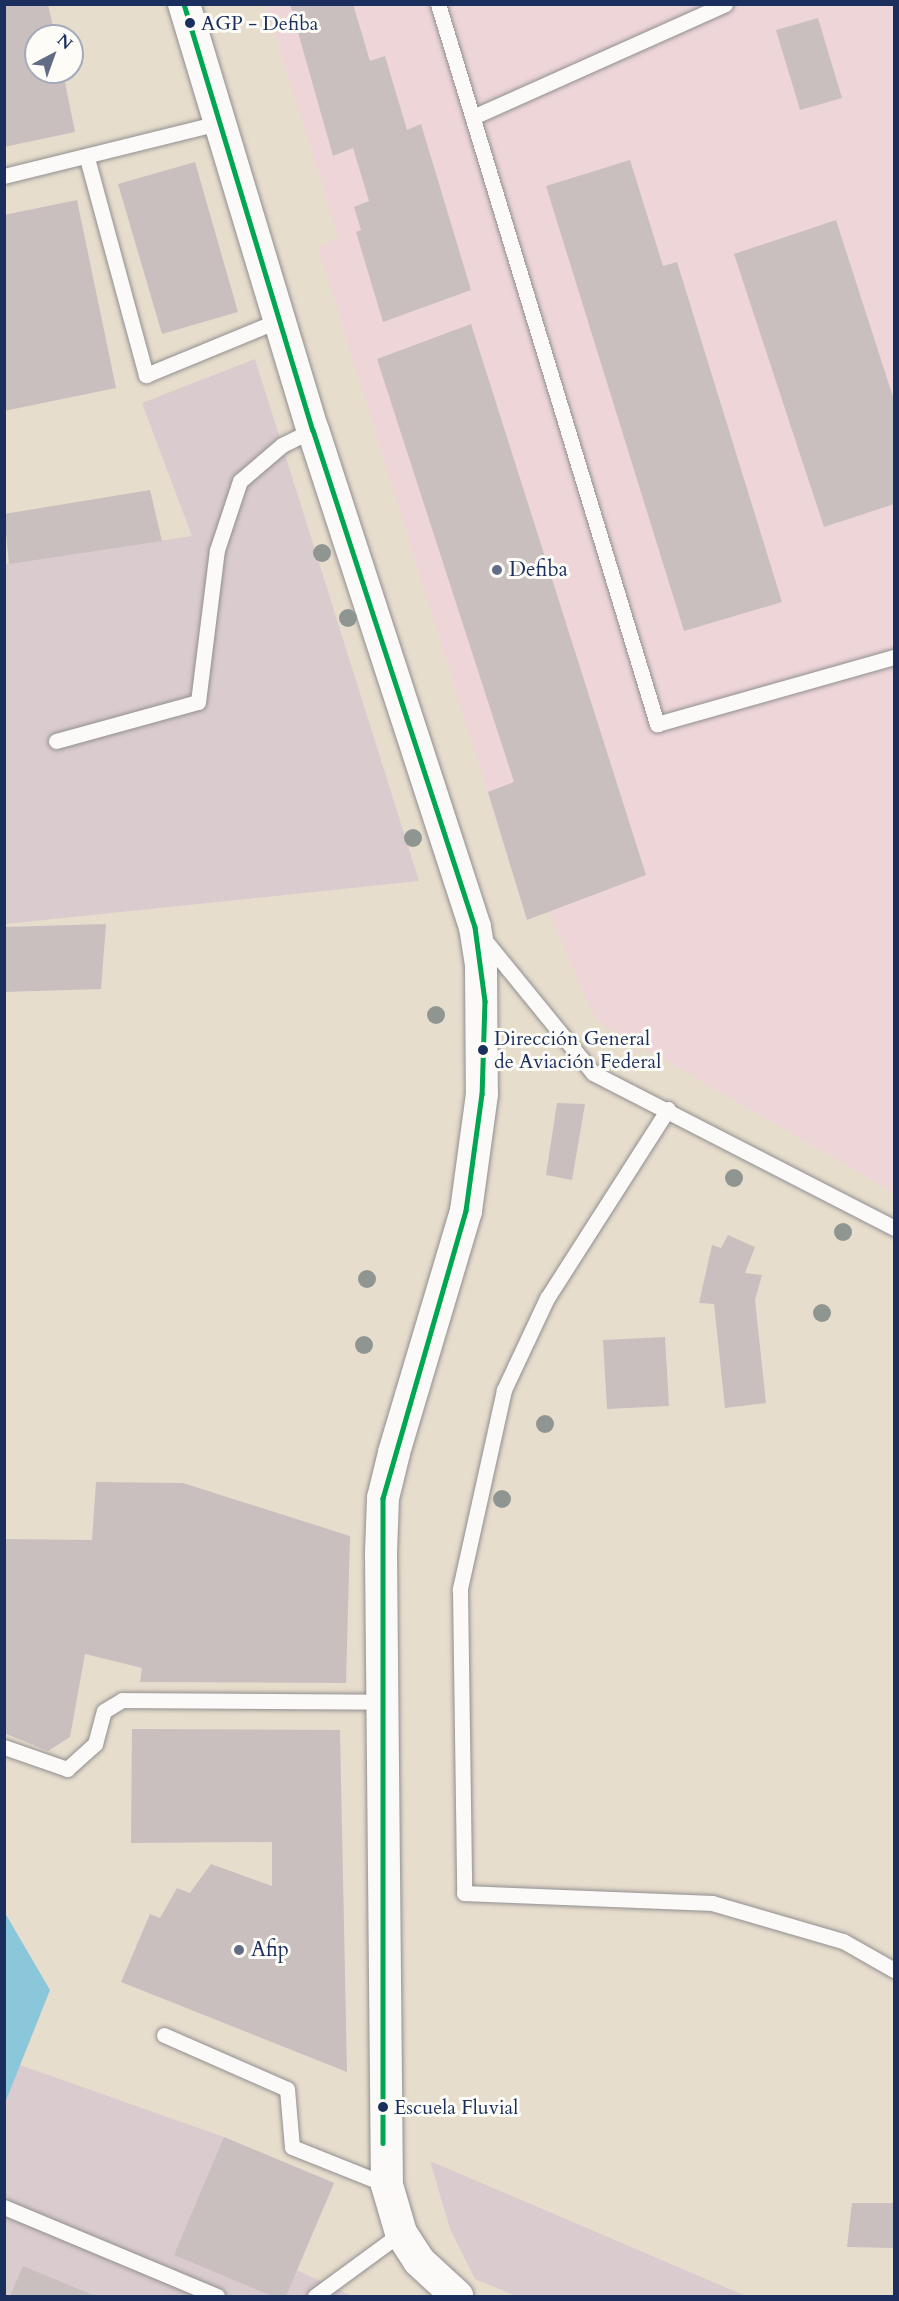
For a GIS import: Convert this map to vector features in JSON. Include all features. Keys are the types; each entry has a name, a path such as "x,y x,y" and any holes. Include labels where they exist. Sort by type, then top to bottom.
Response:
{"street":[{"path":"184,4 223,122 313,430 475,927 485,1001 483,1094 466,1211 383,1498 381,1702 387,2185 401,2233 419,2261 457,2296"}],"lane":[{"path":"438,4 475,116 657,724 894,657"},
{"path":"475,116 725,4"},
{"path":"4,176 87,158 223,122"},
{"path":"87,158 146,375 282,319"},
{"path":"56,741 198,702 217,550 240,482 282,445 313,430"},
{"path":"475,927 594,1073 668,1109 894,1228"},
{"path":"668,1109 547,1298 504,1390 460,1589 464,1893 712,1903 843,1941 894,1970"},
{"path":"4,1747 67,1769 95,1744 104,1711 122,1700 381,1702"},
{"path":"164,2035 287,2089 292,2147 387,2185"},
{"path":"4,2206 217,2296"},
{"path":"315,2296 401,2233"}],"shaded area":[{"name":"Defiba","path":"266,5 894,5 894,1193 596,1020 548,911 527,920 318,247 339,238"},
{"path":"255,359 419,881 5,924 5,564 192,536 142,403"},
{"path":"20,2065 224,2137 334,2183 297,2270 352,2296 5,2296 4,2103"},
{"path":"430,2161 746,2296 516,2296 475,2279 450,2229"}],"water":[{"path":"5,1913 50,1990 5,2103"}],"building":[{"path":"4,4 48,4 52,24 24,24 24,84 65,84 75,132 4,147"},
{"path":"290,4 353,4 370,61 385,56 407,130 421,124 471,290 383,322 356,232 361,230 354,207 369,201 353,148 333,156"},
{"path":"818,18 842,98 800,110 776,30"},
{"path":"630,160 663,266 677,262 782,602 684,631 546,186"},
{"path":"195,162 238,312 162,334 118,184"},
{"path":"77,200 116,388 4,411 4,215"},
{"path":"836,220 894,400 894,504 824,527 734,254"},
{"name":"Defiba","path":"471,324 646,875 527,920 488,792 514,782 377,359"},
{"path":"150,490 162,541 9,564 4,514"},
{"path":"106,924 101,989 4,992 4,927"},
{"path":"557,1103 585,1104 572,1180 546,1175"},
{"path":"728,1235 755,1247 745,1273 762,1275 755,1300 766,1403 725,1408 714,1304 699,1303 712,1245 721,1248"},
{"path":"665,1337 669,1406 607,1409 603,1340"},
{"path":"96,1482 183,1483 350,1536 346,1683 140,1682 142,1668 85,1654 70,1737 48,1751 4,1733 4,1539 92,1540"},
{"path":"132,1729 340,1730 347,2072 121,1982 150,1914 160,1918 177,1888 190,1893 211,1864 272,1886 272,1842 131,1843"},
{"path":"224,2137 334,2183 286,2296 272,2296 174,2255"},
{"path":"852,2203 894,2203 894,2248 847,2247"},
{"path":"23,2266 95,2296 10,2296"}],"transit line":[{"path":"184,4 313,430 475,927 485,1001 482,1094 466,1211 383,1498 383,2143"}],"place":[{"name":"AGP - Defiba","path":"190,23"},
{"name":"Defiba","path":"497,570"},
{"name":"Dirección General de Aviación Federal","path":"483,1050"},
{"name":"Afip","path":"239,1950"},
{"name":"Escuela Fluvial","path":"383,2107"}]}
